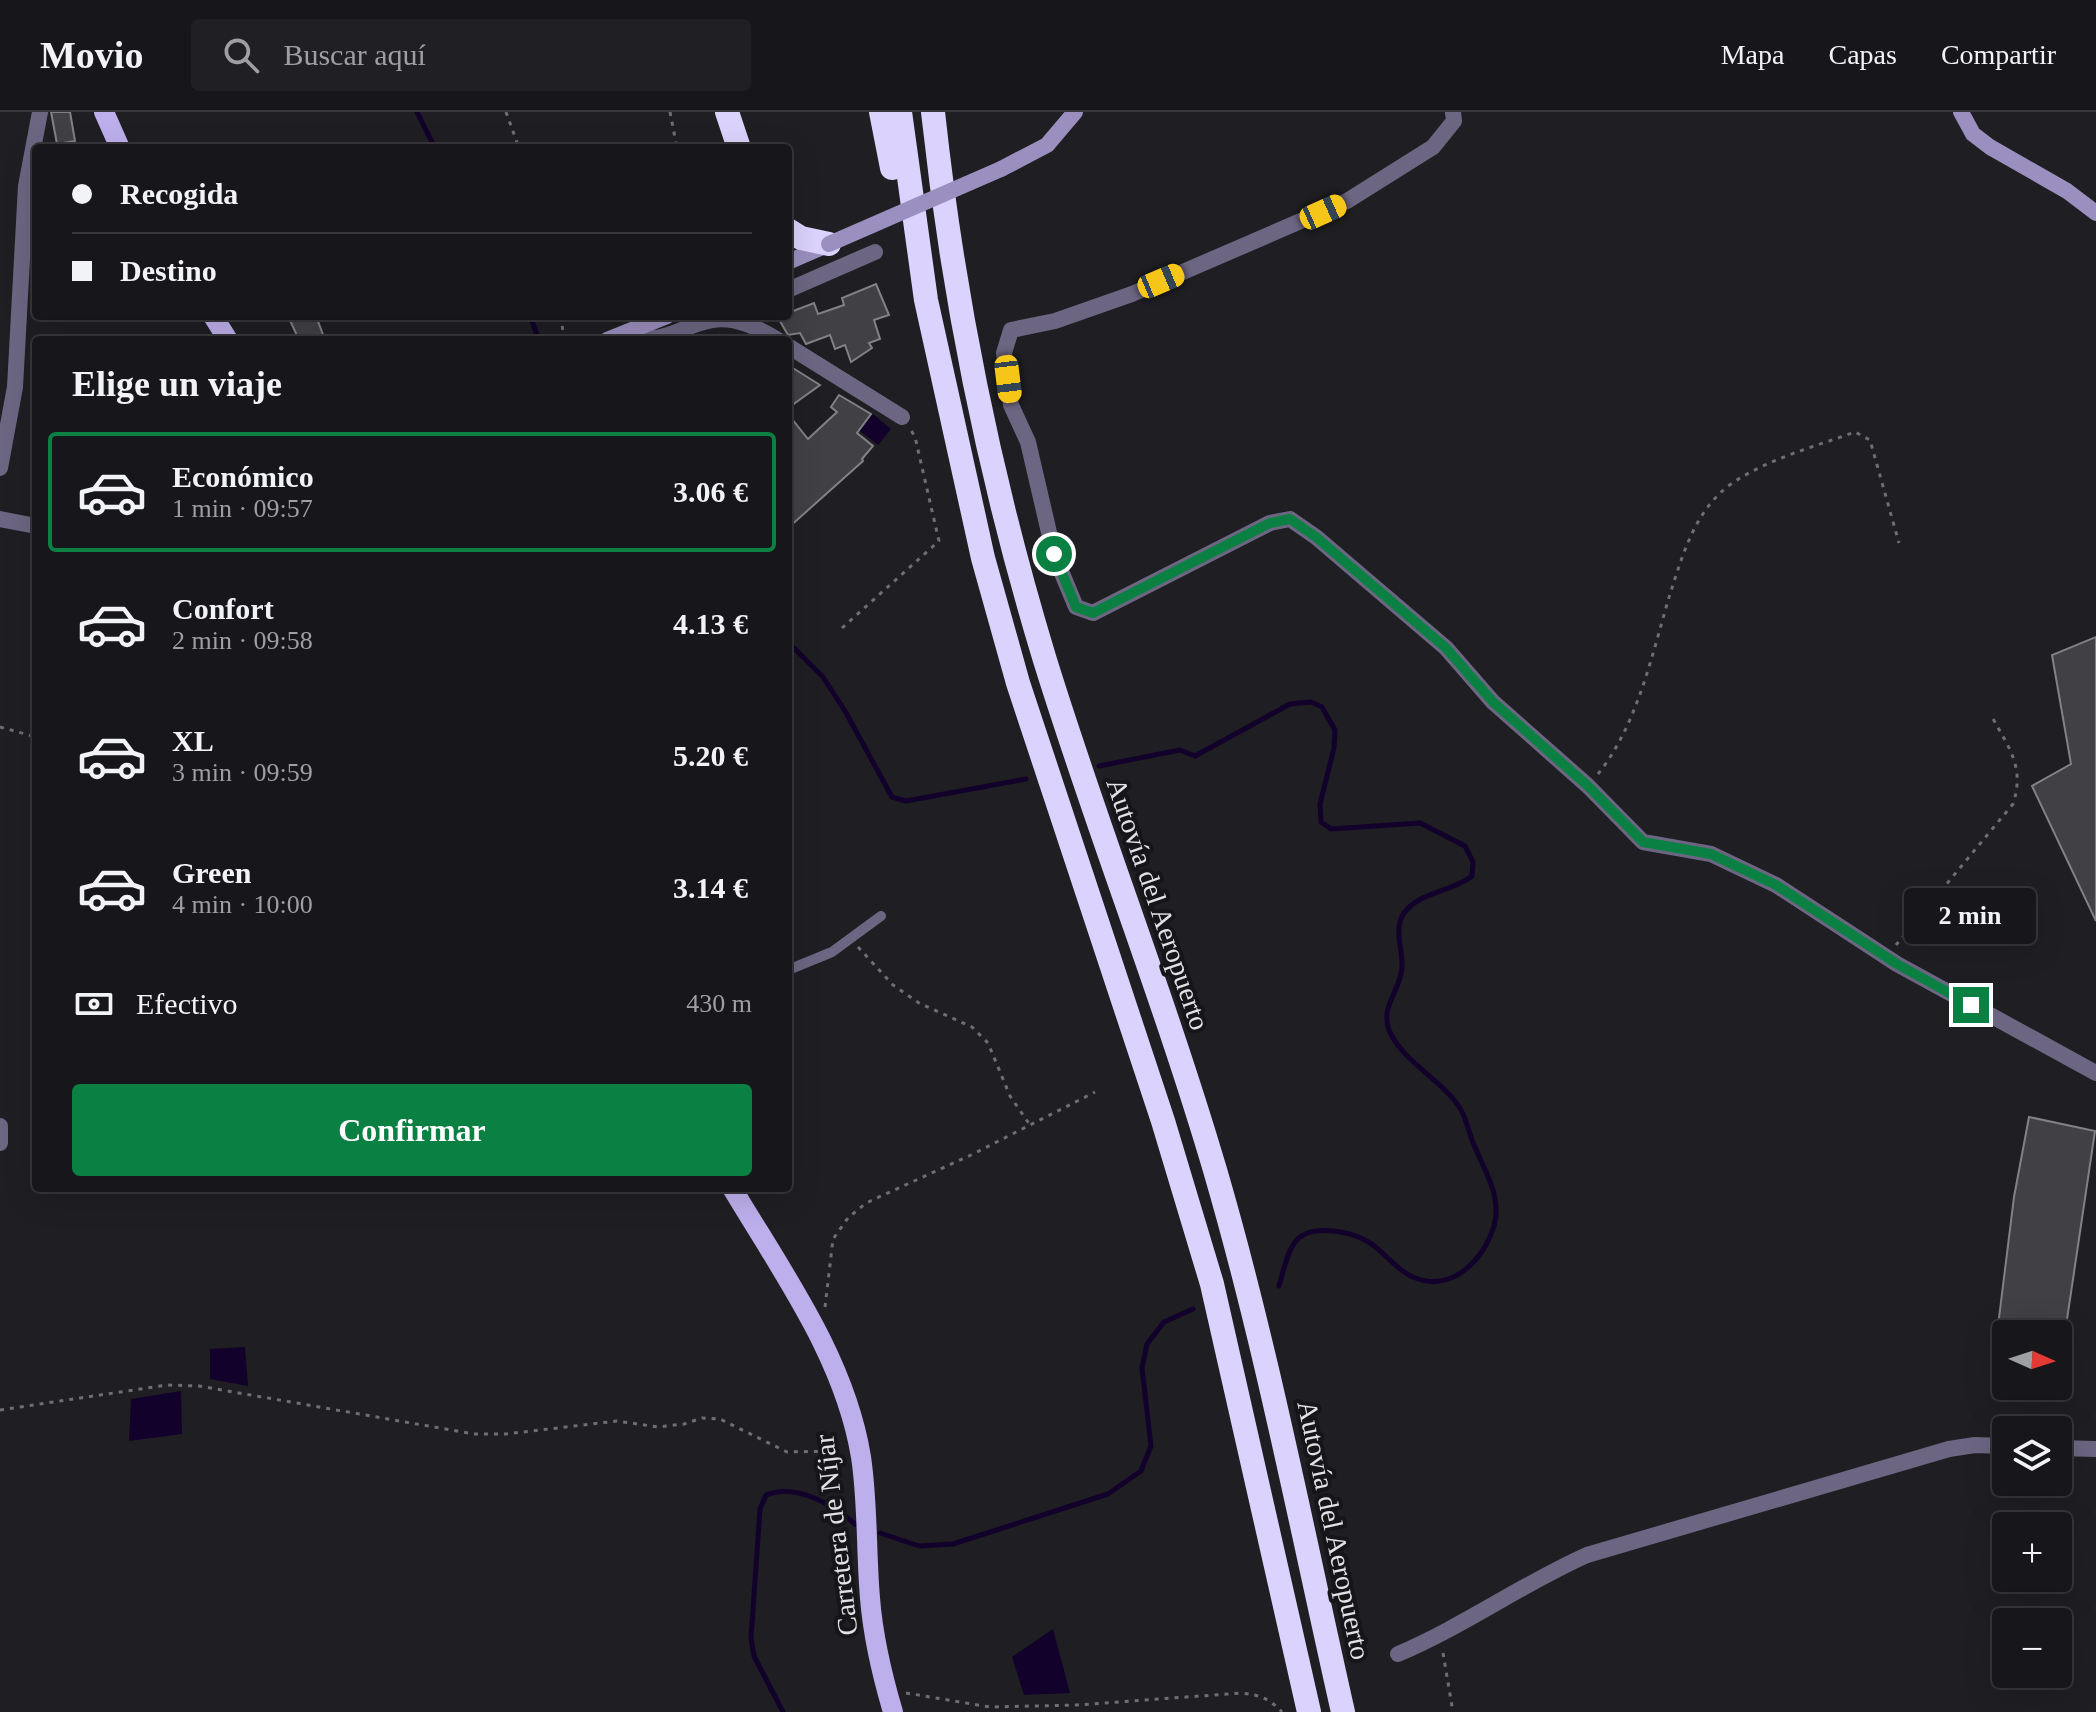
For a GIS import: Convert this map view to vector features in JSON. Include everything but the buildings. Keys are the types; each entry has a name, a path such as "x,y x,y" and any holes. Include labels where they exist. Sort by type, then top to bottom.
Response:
{"highway":[{"path":"727,112 738,144"},
{"path":"881,112 983,558 1018,683 1163,1121 1212,1284 1309,1712"},
{"path":"900,112 926,300"},
{"name":"Autovía del Aeropuerto","path":"933,112 948,241 966,342 1000,497 1043,653 1214,1168 1276,1402 1343,1712"},
{"path":"945,112 948,241"},
{"path":"792,232 801,238 829,244"}],"main road":[{"path":"104,112 118,144"},
{"name":"Carretera de Níjar","path":"734,1192 822,1342 842,1389 861,1459 870,1601 893,1712"}],"street":[{"path":"34,144 40,112"},
{"path":"792,260 1001,169 1047,145 1075,112"},
{"path":"1453,112 1454,121 1433,147 1347,201 1132,294 1055,321 1011,330 1004,353 1011,405 1028,442 1054,554 1076,607 1093,613 1270,523 1290,519 1316,537 1446,648 1493,702 1588,786 1643,842 1711,854 1776,885 1886,957 2096,1073"},
{"path":"1961,112 1973,134 1990,147 2067,191 2096,213"},
{"path":"0,468 15,387 26,186 32,154"},
{"path":"792,288 875,252"},
{"path":"617,336 657,320"},
{"path":"667,336 712,320"},
{"path":"743,320 772,336"},
{"path":"627,332 641,336"},
{"path":"792,348 902,417"},
{"path":"0,519 32,525"},
{"path":"0,1126 0,1143"},
{"path":"1398,1654 1440,1636 1587,1555 1949,1449 1992,1446"},
{"path":"2072,1448 2096,1449"}],"lane":[{"path":"792,968 832,952 881,916"}],"path":[{"path":"506,112 518,144"},
{"path":"670,112 676,144"},
{"path":"842,628 939,541 915,437 902,417"},
{"path":"1588,786 1613,755 1638,698 1685,547 1703,513 1730,485 1765,466 1855,432 1870,440 1899,543"},
{"path":"1886,957 2013,804 2019,785 2013,754 1992,717"},
{"path":"0,727 32,736"},
{"path":"851,938 868,961 893,985 919,1003 972,1027 988,1043 1010,1096 1030,1125"},
{"path":"822,1342 833,1239 848,1218 866,1203 1095,1092"},
{"path":"0,1410 167,1385 199,1386 474,1434 506,1434 617,1421 658,1427 702,1418 720,1419 787,1452 838,1451 861,1459"},
{"path":"1440,1636 1453,1712"},
{"path":"886,1688 990,1707 1077,1705 1241,1693 1261,1695 1274,1702 1282,1712"}],"shaded area":[{"path":"873,414 891,429 878,445 859,430"},
{"path":"245,1347 248,1386 210,1379 210,1349"},
{"path":"181,1391 182,1434 129,1441 131,1399"},
{"path":"1053,1629 1070,1693 1024,1695 1012,1657"}],"waterway":[{"path":"417,112 433,144"},
{"path":"532,320 538,336"},
{"path":"792,646 823,677 892,797 906,801 1026,779"},
{"path":"1099,766 1180,750 1195,756 1290,704 1311,702 1322,707 1335,730 1334,748 1320,804 1321,822 1331,829 1420,823 1465,846 1473,862 1472,876 1427,896 1404,913 1399,926 1401,975 1389,1006 1387,1021 1402,1050 1447,1092 1463,1115 1494,1192 1496,1215 1489,1239 1464,1271 1441,1281 1427,1281 1406,1273 1358,1237 1339,1232 1310,1232 1293,1245 1279,1286"},
{"path":"880,1533 919,1546 953,1544 1108,1494 1141,1471 1151,1446 1142,1368 1147,1344 1164,1322 1193,1309"},
{"path":"783,1712 754,1656 751,1638 760,1509 766,1495 789,1492 825,1503 855,1524"}],"route":[{"path":"1054,554 1076,607 1093,613 1270,523 1290,519 1316,537 1446,648 1493,702 1588,786 1643,842 1711,854 1776,885 1897,964 1971,1005"}]}
